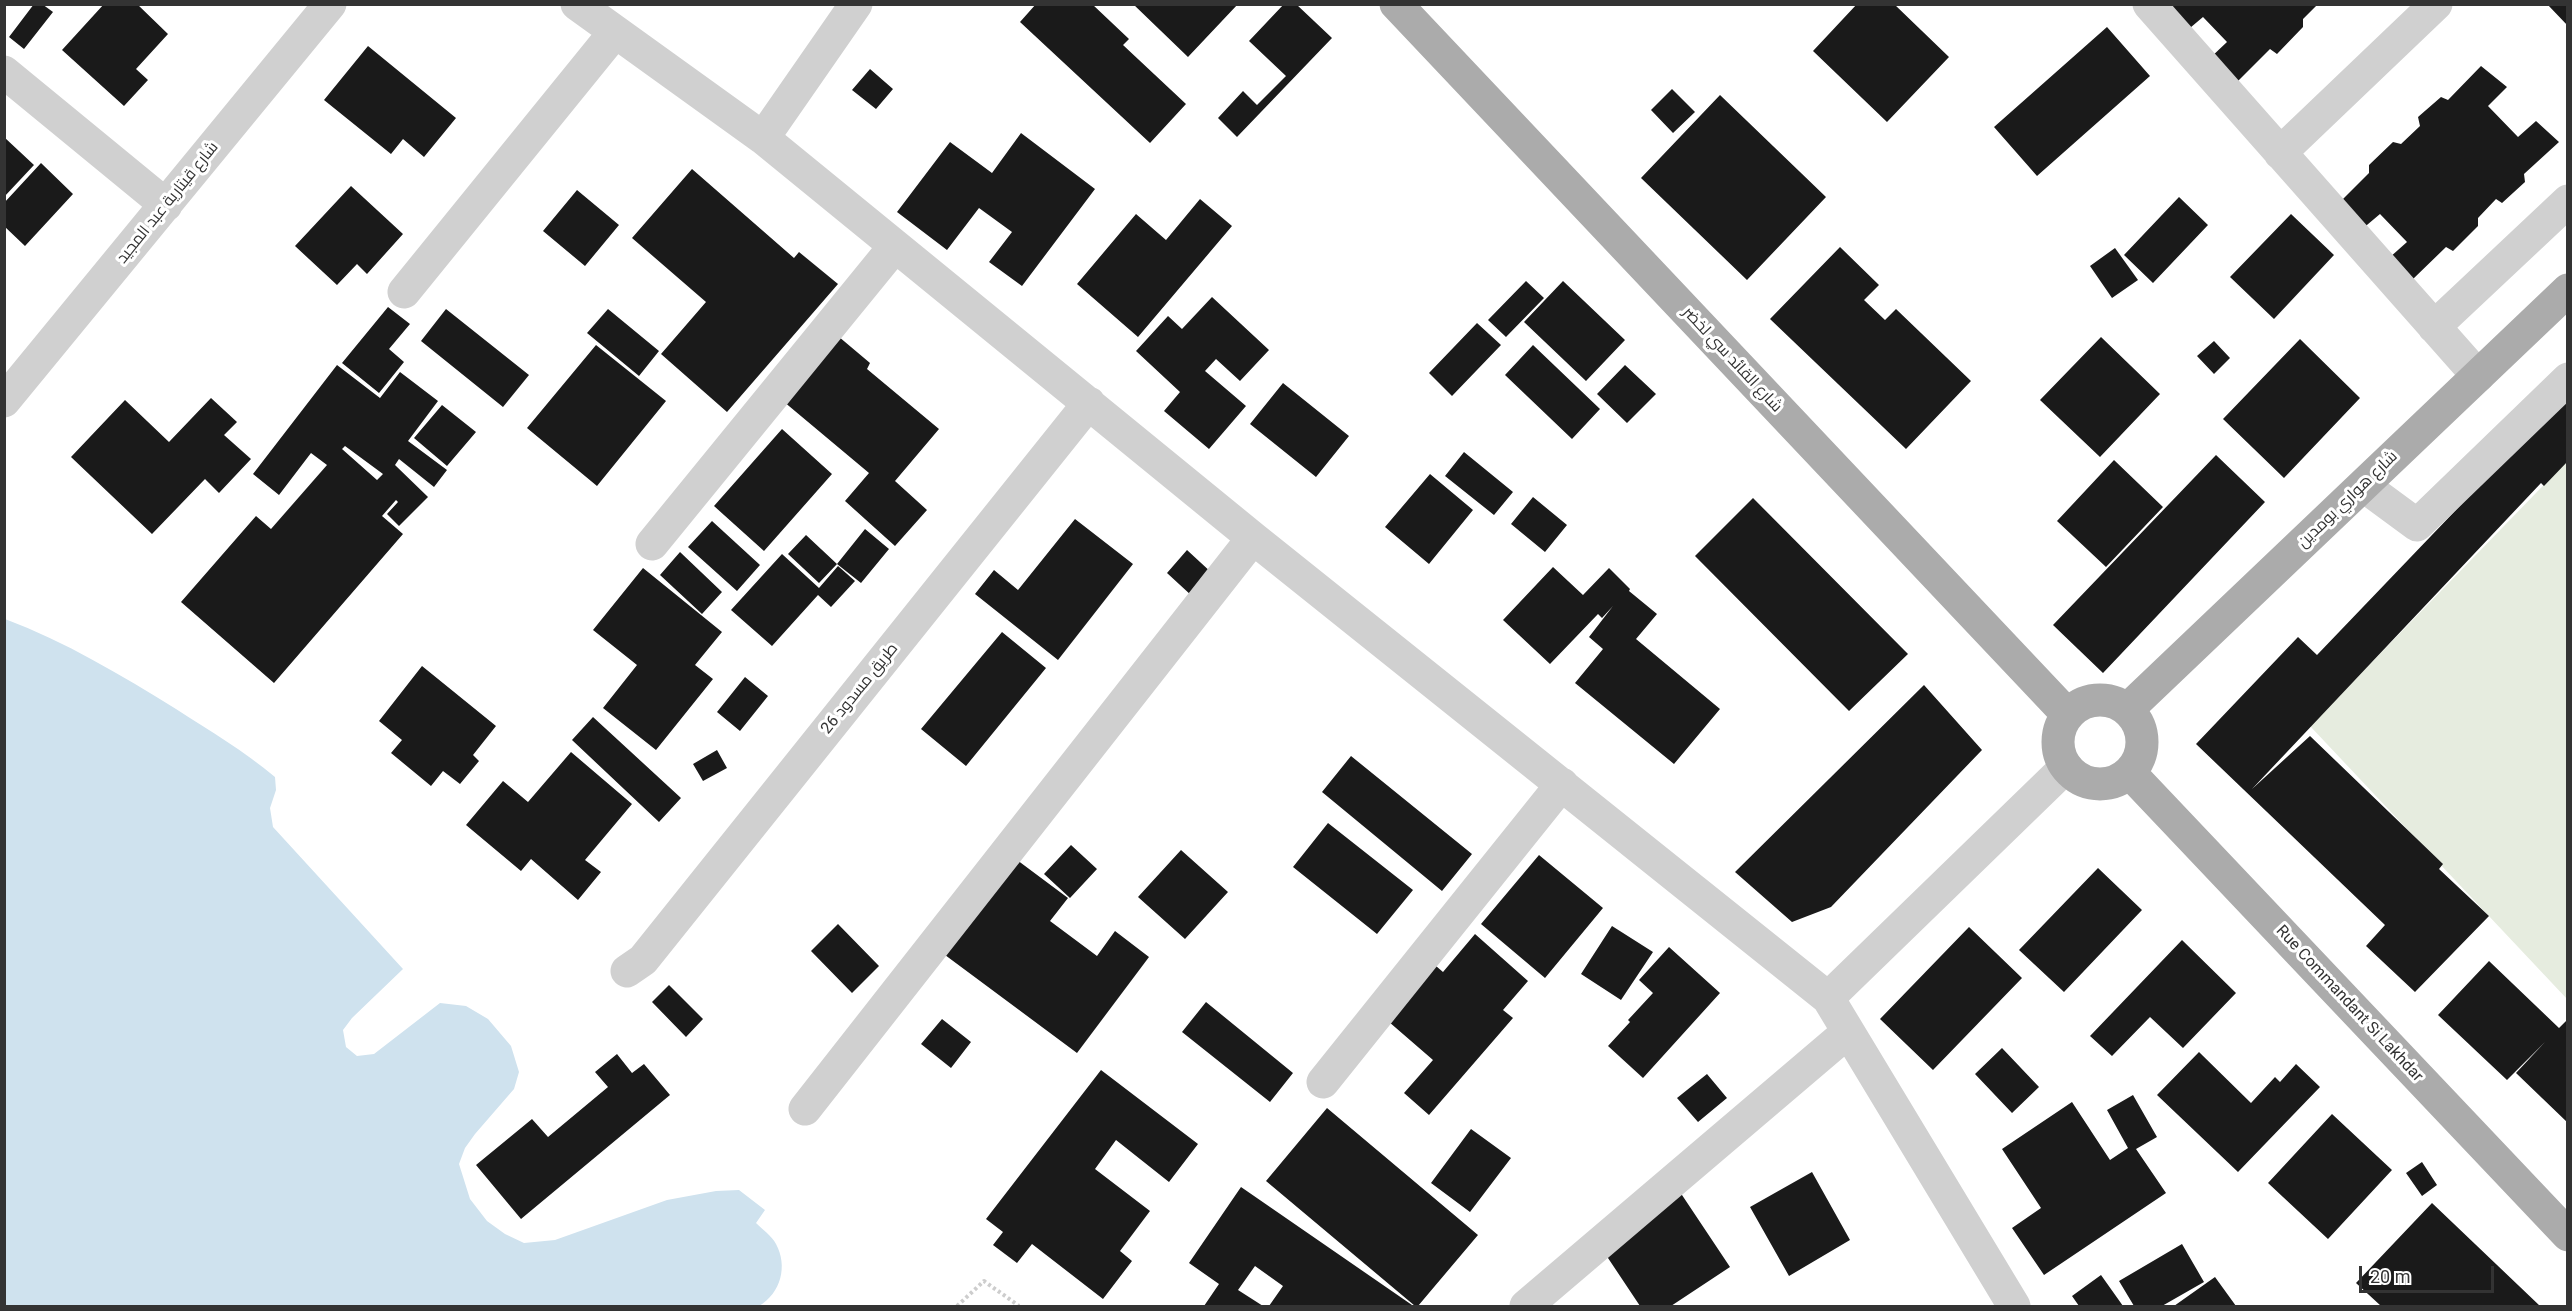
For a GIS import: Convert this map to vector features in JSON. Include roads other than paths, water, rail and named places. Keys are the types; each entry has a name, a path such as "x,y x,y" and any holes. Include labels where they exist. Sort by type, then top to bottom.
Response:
{"main road":[{"name":"شارع القائد سي لخضر","path":"1396,4 2068,715"},
{"name":"شارع هواري بومدين","path":"2128,709 2568,290"},
{"path":"2097,700 2113,701 2128,709 2136,718 2143,741 2137,764 2130,773 2118,781 2104,785 2089,784 2076,777 2066,767 2060,755 2058,741 2060,727 2068,715 2081,705 2097,700"},
{"name":"Rue Commandant Si Lakhdar","path":"2130,773 2568,1235"}],"street":[{"name":"شارع قيتارية عبد المجيد","path":"4,401 330,4"},
{"path":"577,4 763,138 1253,538 1828,998 2013,1306"},
{"path":"763,138 856,4"},
{"path":"2149,4 2478,376"},
{"path":"2280,153 2436,4"},
{"path":"404,292 615,32"},
{"path":"4,72 166,205"},
{"path":"2434,327 2568,201"},
{"path":"652,544 895,246"},
{"path":"2364,486 2417,525 2568,379"},
{"name":"طريق مسدود 26","path":"627,971 643,960 1089,403"},
{"path":"805,1109 1253,538"},
{"path":"1828,998 2066,767"},
{"path":"1323,1082 1562,784"},
{"path":"1533,1304 1848,1032"}],"water":[{"path":"5,619 93,660 135,684 227,742 275,777 276,790 270,808 273,827 403,969 352,1018 343,1030 346,1047 357,1056 374,1054 440,1003 466,1006 488,1019 511,1046 519,1072 514,1089 475,1134 465,1148 459,1164 470,1199 487,1221 505,1234 524,1243 555,1240 667,1200 716,1191 739,1190 765,1210 756,1223 772,1238 780,1252 782,1270 780,1278 767,1301 759,1306 5,1306"}]}
